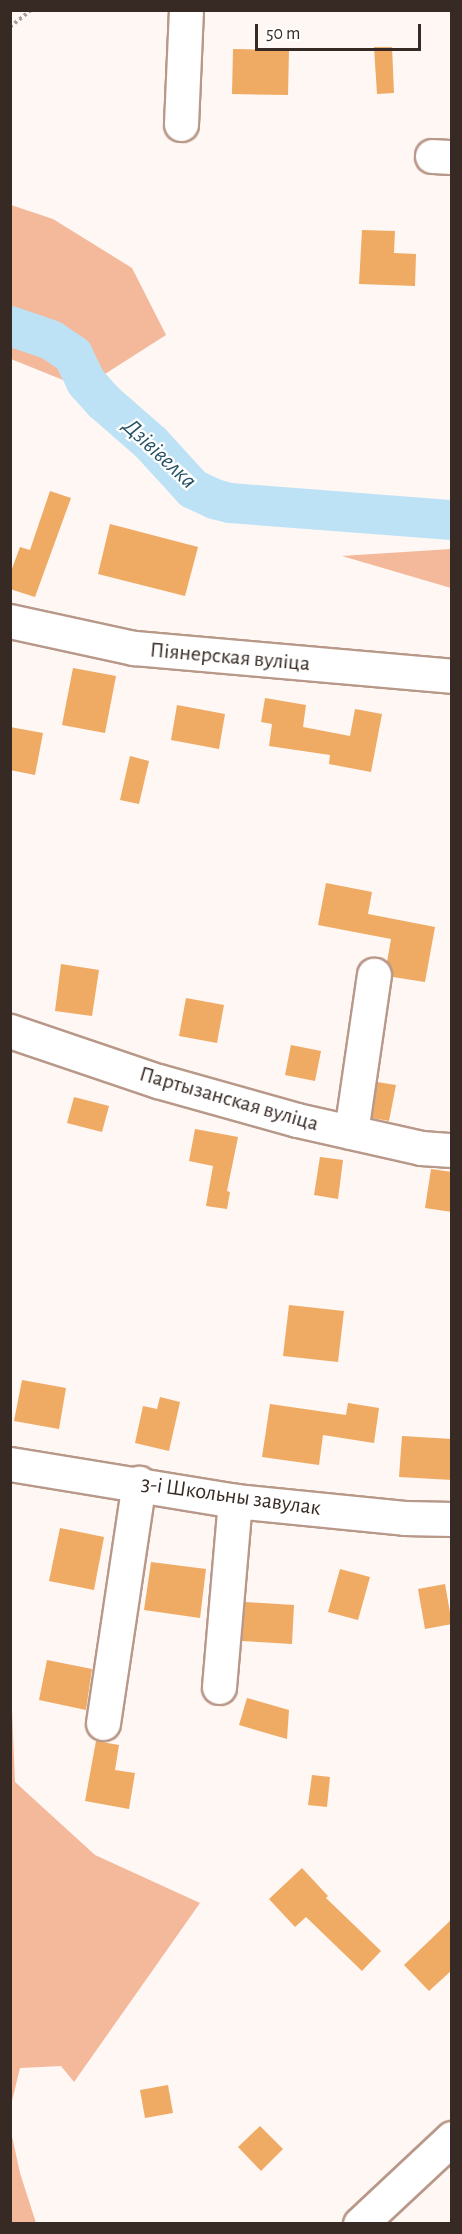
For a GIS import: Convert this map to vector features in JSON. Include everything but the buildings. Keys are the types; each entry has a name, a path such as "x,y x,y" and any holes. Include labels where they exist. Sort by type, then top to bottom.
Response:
{"street":[{"path":"181,124 186,10"},
{"name":"Піянерская вуліца","path":"10,621 134,648 452,676"},
{"path":"351,1132 374,975"},
{"name":"Партызанская вуліца","path":"10,1031 158,1081 297,1120 421,1148 452,1150"},
{"name":"3-і Школьны завулак","path":"10,1464 139,1483 235,1501 404,1518 452,1519"},
{"path":"103,1723 139,1483"},
{"path":"219,1687 235,1501"},
{"path":"360,2223 452,2138"}],"path":[{"path":"10,27 31,10"}],"shaded area":[{"path":"11,205 53,219 132,268 166,335 83,388 11,359"},
{"path":"451,549 451,588 342,556"},
{"path":"11,1685 15,1782 95,1855 200,1903 74,2082 61,2066 20,2068 11,2105"},
{"path":"10,2127 20,2173 36,2223 11,2223"}],"water":[{"path":"199,481 226,490 249,504 256,516 247,523 232,521 197,501 193,489"}],"waterway":[{"name":"Дзівівелка","path":"10,326 51,340 73,355 86,382 104,402 151,443 193,489 214,499 230,503 452,520"}]}
